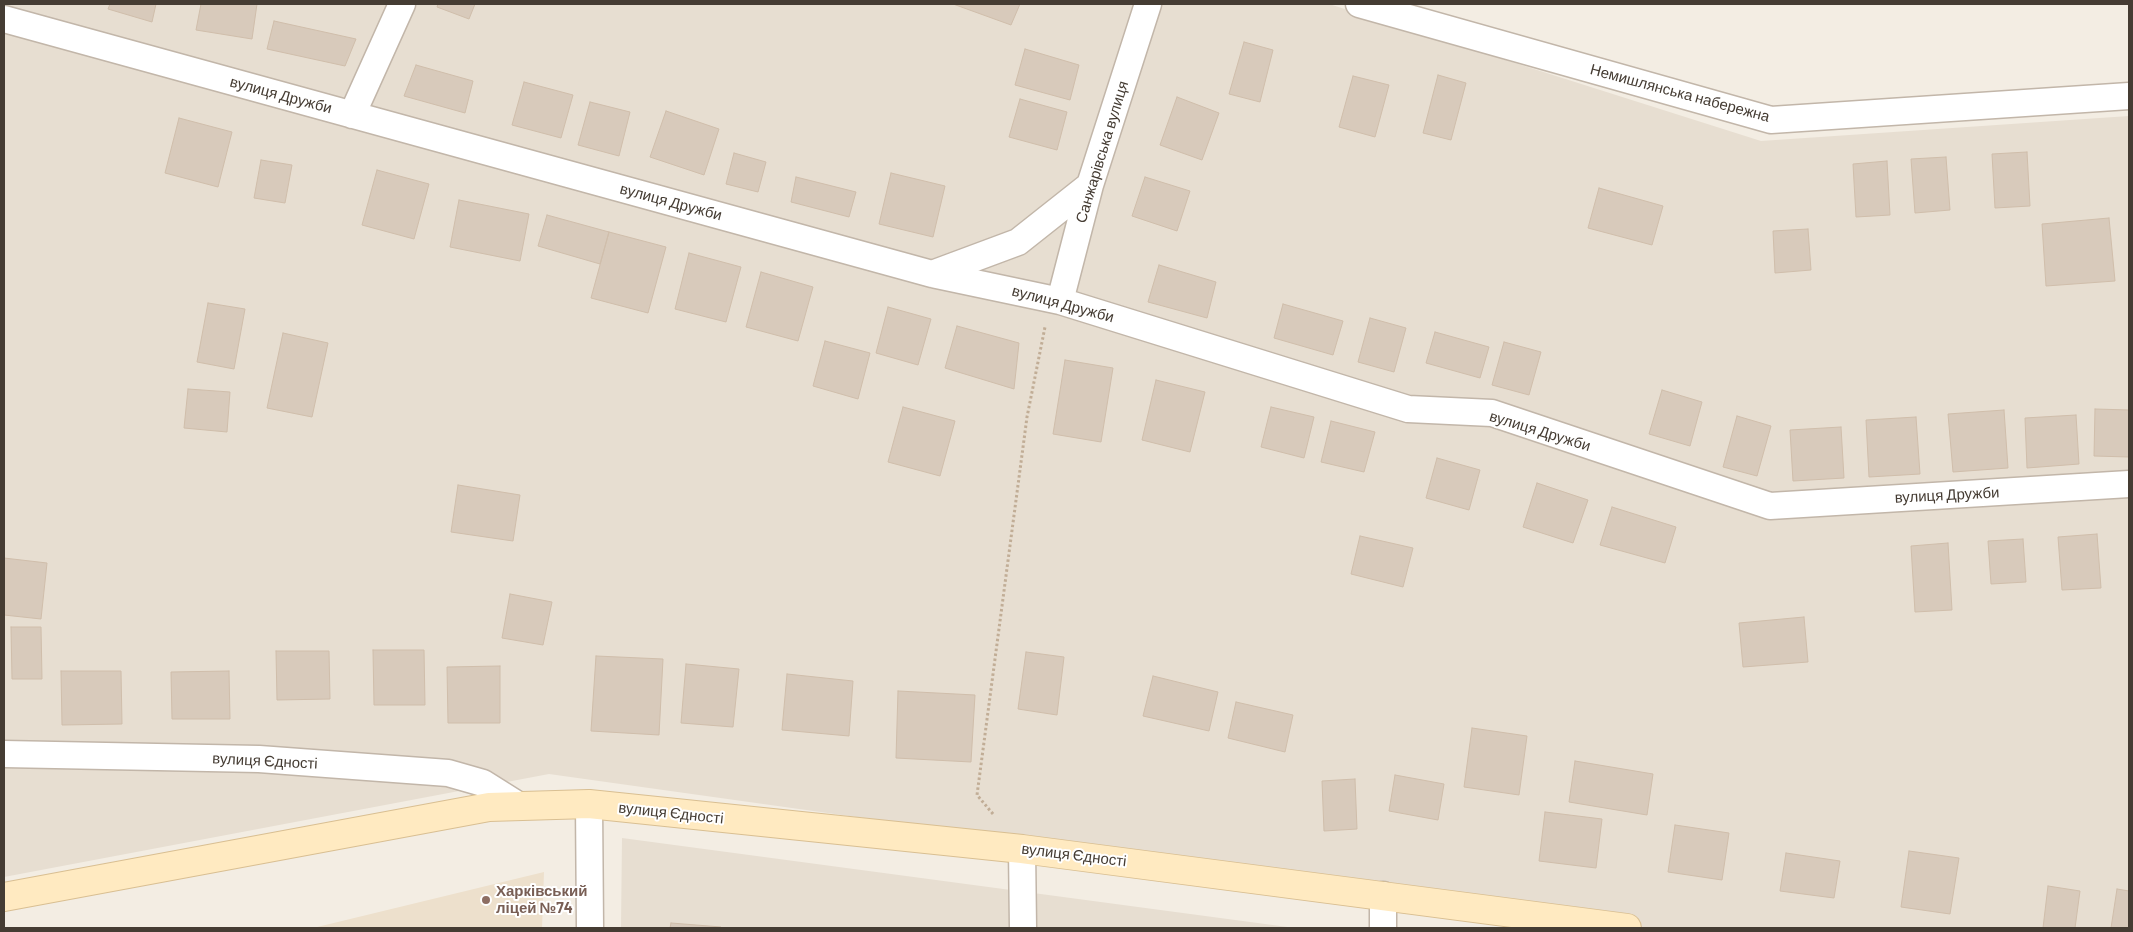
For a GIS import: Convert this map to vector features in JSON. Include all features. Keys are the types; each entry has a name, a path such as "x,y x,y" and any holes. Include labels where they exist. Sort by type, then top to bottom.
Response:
{"main road":[{"name":"вулиця Єдності","path":"4,897 490,808 518,805 590,804 1022,849 1627,928"}],"street":[{"path":"352,115 402,4"},
{"name":"Санжарівська вулиця","path":"1060,301 1090,185 1148,4"},
{"name":"Немишлянська набережна","path":"1359,4 1771,120 2129,96"},
{"name":"вулиця Дружби","path":"4,19 932,274 1060,301 1408,409 1492,413 1770,506 2129,484"},
{"path":"932,274 1018,242 1090,185"},
{"name":"вулиця Єдності","path":"4,754 259,759 448,773 483,783 518,805"},
{"path":"590,804 590,928"},
{"path":"1022,849 1024,928"},
{"path":"1382,895 1383,928"}],"path":[{"path":"1022,849 976,795 1027,417 1047,319 1060,301"}],"shaded area":[{"path":"4,4 1329,4 1761,141 2129,116 2129,928 1649,928 549,774 4,877"},
{"path":"622,838 1295,928 621,928"},
{"name":"Харківський ліцей №74","path":"544,872 542,928 313,928"}],"building":[{"path":"110,4 156,4 152,22 108,9"},
{"path":"201,4 257,4 252,39 196,30"},
{"path":"438,4 475,4 469,19 437,7"},
{"path":"953,4 1020,4 1011,25"},
{"path":"274,21 356,39 345,66 267,49"},
{"path":"1244,42 1273,50 1260,102 1229,94"},
{"path":"1025,49 1079,65 1070,100 1015,85"},
{"path":"416,65 473,81 465,113 404,96"},
{"path":"1438,75 1466,83 1451,140 1423,133"},
{"path":"1353,76 1389,85 1375,137 1339,127"},
{"path":"524,82 573,95 561,138 512,125"},
{"path":"1177,97 1219,113 1202,160 1160,145"},
{"path":"1020,99 1067,112 1057,150 1009,137"},
{"path":"590,102 630,112 619,156 578,145"},
{"path":"666,111 719,129 704,175 650,157"},
{"path":"179,118 232,132 218,187 165,173"},
{"path":"2027,152 2030,206 1995,208 1992,154"},
{"path":"734,153 766,162 758,192 726,184"},
{"path":"1946,157 1950,210 1915,213 1911,159"},
{"path":"261,160 292,165 285,203 254,198"},
{"path":"1887,161 1890,215 1856,217 1853,164"},
{"path":"377,170 429,184 414,239 362,225"},
{"path":"891,173 945,186 933,237 879,224"},
{"path":"796,177 856,192 849,217 791,202"},
{"path":"1145,177 1190,191 1177,231 1132,216"},
{"path":"1599,188 1663,206 1652,245 1588,228"},
{"path":"459,200 529,214 520,261 450,247"},
{"path":"547,215 609,232 600,264 538,246"},
{"path":"2109,218 2115,281 2046,286 2042,224"},
{"path":"1808,229 1811,270 1775,273 1773,231"},
{"path":"609,232 666,247 648,313 591,298"},
{"path":"689,253 741,267 726,322 675,309"},
{"path":"1159,265 1216,282 1207,318 1148,302"},
{"path":"761,272 813,287 798,341 746,327"},
{"path":"208,303 245,309 234,369 197,362"},
{"path":"1283,304 1343,321 1333,355 1274,338"},
{"path":"888,307 931,319 918,365 876,353"},
{"path":"1370,318 1406,328 1394,372 1358,362"},
{"path":"957,326 1019,343 1014,389 945,368"},
{"path":"1435,332 1489,347 1480,378 1426,363"},
{"path":"283,333 328,343 312,417 267,408"},
{"path":"825,341 870,353 858,399 813,386"},
{"path":"1504,342 1541,352 1529,395 1492,385"},
{"path":"1065,360 1113,368 1101,442 1053,434"},
{"path":"1156,380 1205,392 1190,452 1142,440"},
{"path":"188,389 230,392 227,432 184,428"},
{"path":"1662,390 1702,402 1690,446 1649,434"},
{"path":"903,407 955,421 940,476 888,462"},
{"path":"1271,407 1314,417 1304,458 1261,447"},
{"path":"2095,409 2129,410 2129,457 2094,456"},
{"path":"2004,410 2008,468 1953,472 1948,414"},
{"path":"2076,415 2079,464 2027,468 2025,418"},
{"path":"1737,416 1771,426 1757,476 1723,467"},
{"path":"1916,417 1920,474 1869,477 1866,420"},
{"path":"1331,421 1375,432 1364,472 1321,462"},
{"path":"1841,427 1844,478 1793,481 1790,430"},
{"path":"1437,458 1480,470 1469,510 1426,498"},
{"path":"1537,483 1588,500 1573,543 1523,527"},
{"path":"458,485 520,495 513,541 451,532"},
{"path":"1612,507 1676,527 1665,563 1600,545"},
{"path":"2097,534 2101,588 2062,590 2058,537"},
{"path":"1360,536 1413,548 1403,587 1351,574"},
{"path":"2023,539 2026,582 1991,584 1988,541"},
{"path":"1948,543 1952,610 1915,612 1911,546"},
{"path":"4,558 47,563 41,619 4,615"},
{"path":"510,594 552,602 543,645 502,638"},
{"path":"1804,617 1808,662 1743,667 1739,623"},
{"path":"11,627 41,627 42,679 12,679"},
{"path":"373,650 424,650 425,705 374,705"},
{"path":"276,651 329,651 330,699 277,700"},
{"path":"1026,652 1064,657 1057,715 1018,709"},
{"path":"596,656 663,659 659,735 591,731"},
{"path":"686,664 739,669 733,727 681,723"},
{"path":"500,666 500,723 448,723 447,667"},
{"path":"61,671 121,671 122,724 62,725"},
{"path":"229,671 230,719 172,719 171,672"},
{"path":"787,674 853,681 849,736 782,730"},
{"path":"1153,676 1218,692 1209,731 1143,716"},
{"path":"898,691 975,695 971,762 896,758"},
{"path":"1236,702 1293,715 1285,752 1228,738"},
{"path":"1472,728 1527,736 1519,795 1464,787"},
{"path":"1575,761 1653,774 1647,815 1569,802"},
{"path":"1395,775 1444,784 1438,820 1389,811"},
{"path":"1355,779 1357,829 1324,831 1322,781"},
{"path":"1545,812 1602,819 1596,868 1539,861"},
{"path":"1675,825 1729,833 1722,880 1668,872"},
{"path":"1909,851 1959,858 1950,914 1901,907"},
{"path":"1786,853 1840,861 1834,898 1780,891"},
{"path":"2048,886 2080,891 2075,928 2043,928"},
{"path":"2117,889 2129,891 2129,928 2111,928"},
{"path":"671,923 721,927 670,928"}],"place":[{"name":"Харківський ліцей №74","path":"486,900"}]}
